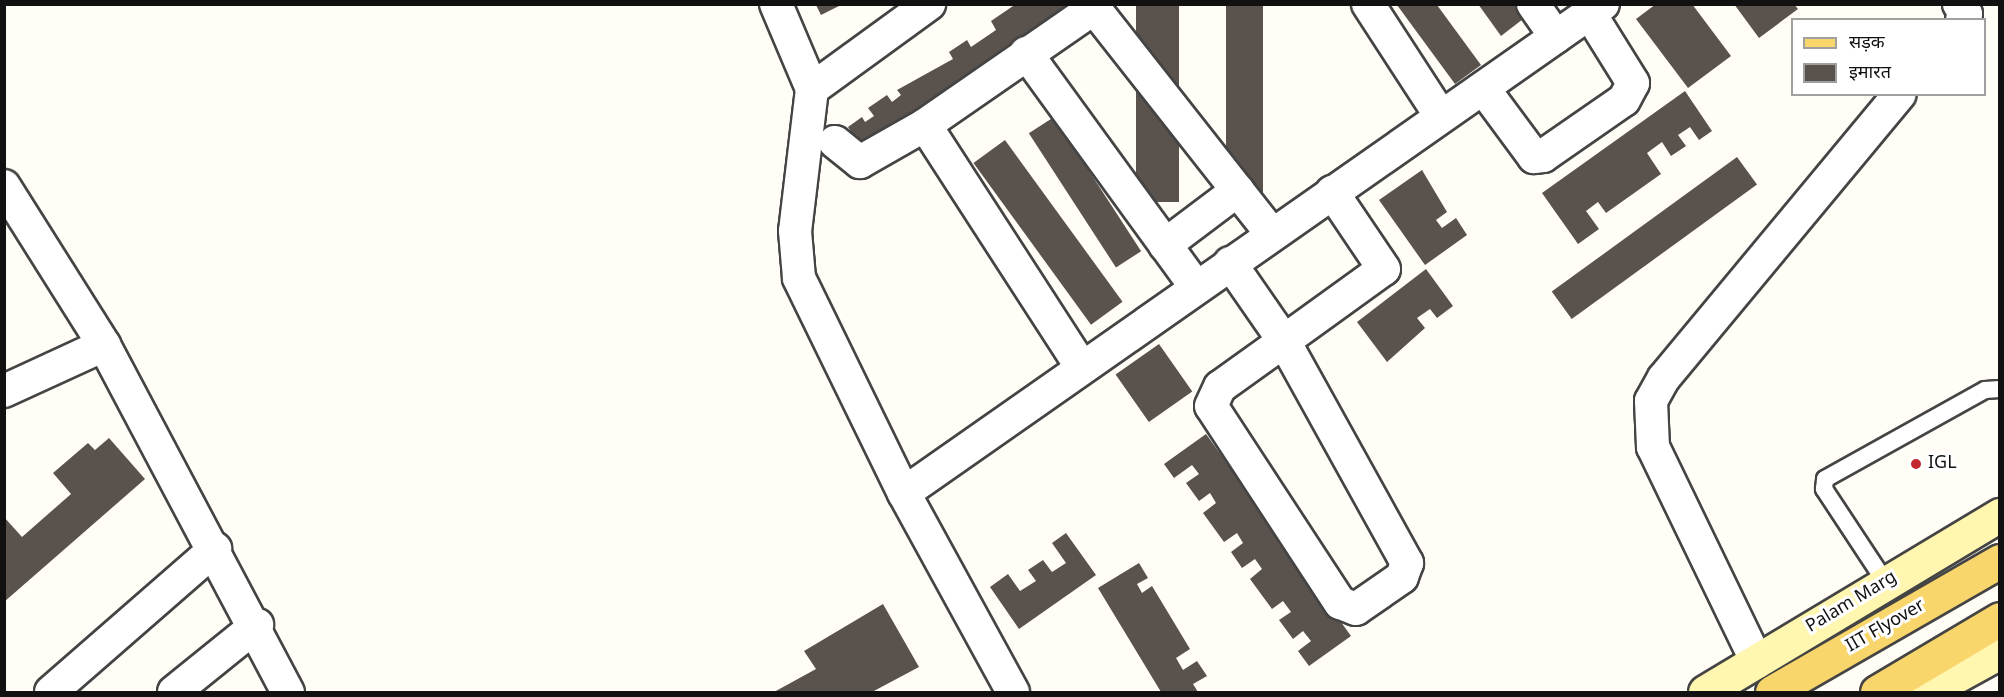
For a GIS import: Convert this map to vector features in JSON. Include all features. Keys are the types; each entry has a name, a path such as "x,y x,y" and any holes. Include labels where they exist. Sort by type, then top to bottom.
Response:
{"main road":[{"name":"Palam Marg","path":"1706,693 2000,515"},
{"name":"IIT Flyover","path":"1772,693 2000,561"},
{"path":"1877,693 2000,619"},
{"path":"1928,693 1969,681 2000,652"}],"street":[{"path":"776,4 812,89 795,231 799,278 904,492 1013,693"},
{"path":"812,89 929,4"},
{"path":"1368,4 1440,115"},
{"path":"1533,4 1556,37"},
{"path":"1959,4 1966,14 1963,18"},
{"path":"904,492 1440,115 1483,88 1596,9 1633,83 1624,100 1544,156 1534,157 1483,88"},
{"path":"835,142 860,162 925,125 1087,11 1100,11 1272,234"},
{"path":"1026,53 1196,287"},
{"path":"1757,662 1653,447 1651,400 1664,378 1898,96"},
{"path":"925,125 1081,366"},
{"path":"4,186 104,345 256,625 288,693"},
{"path":"1165,245 1238,190"},
{"path":"1230,263 1284,341 1408,568 1356,609 1340,603 1213,412 1220,387 1284,341 1384,269 1332,192"},
{"path":"4,391 104,345"},
{"path":"51,693 215,549"},
{"path":"174,693 256,625"}],"lane":[{"path":"1886,583 1824,489 1825,479 1966,400 2000,389"}],"building":[{"path":"1016,4 1084,4 866,154 848,127 862,117 865,122 874,116 868,108 887,95 892,102 901,95 897,90 953,59 949,52 967,40 971,47 996,30 991,21"},
{"path":"1136,4 1179,4 1179,202 1136,202"},
{"path":"1226,4 1263,4 1263,195 1226,195"},
{"path":"1478,4 1526,4 1532,12 1501,36"},
{"path":"1656,4 1692,4 1731,56 1688,88 1636,19"},
{"path":"1734,4 1794,4 1798,9 1759,38"},
{"path":"816,5 841,5 821,15"},
{"path":"1397,5 1437,5 1481,65 1455,84"},
{"path":"1685,91 1712,131 1699,140 1690,127 1678,135 1686,146 1671,156 1662,142 1647,153 1661,174 1606,213 1598,202 1586,211 1599,229 1578,244 1542,193"},
{"path":"1054,117 1141,251 1116,268 1029,133"},
{"path":"1005,140 1123,302 1091,325 973,163"},
{"path":"1737,157 1757,185 1572,319 1552,292"},
{"path":"1422,170 1447,212 1436,220 1442,228 1456,218 1467,235 1425,265 1379,200"},
{"path":"1426,269 1453,306 1437,318 1430,309 1417,318 1425,328 1387,362 1357,322"},
{"path":"1159,344 1192,392 1149,422 1116,374"},
{"path":"1206,434 1351,636 1309,666 1298,651 1311,641 1303,631 1293,639 1279,620 1291,612 1283,601 1272,609 1250,579 1262,569 1255,559 1242,568 1231,552 1243,543 1237,533 1224,542 1203,513 1216,503 1210,493 1199,501 1186,483 1199,474 1192,465 1174,478 1164,464"},
{"path":"109,438 145,479 4,602 4,517 22,537 71,494 53,473 88,443 95,450"},
{"path":"1066,533 1096,575 1019,629 990,587 1008,574 1020,591 1036,581 1028,570 1043,560 1052,572 1066,563 1052,543"},
{"path":"1139,563 1148,578 1137,584 1142,593 1152,586 1190,649 1176,658 1183,670 1197,661 1207,676 1193,684 1198,692 1161,692 1098,588"},
{"path":"883,604 919,667 872,692 774,692 816,669 804,651"}],"place":[{"name":"IGL","path":"1916,464"}]}
